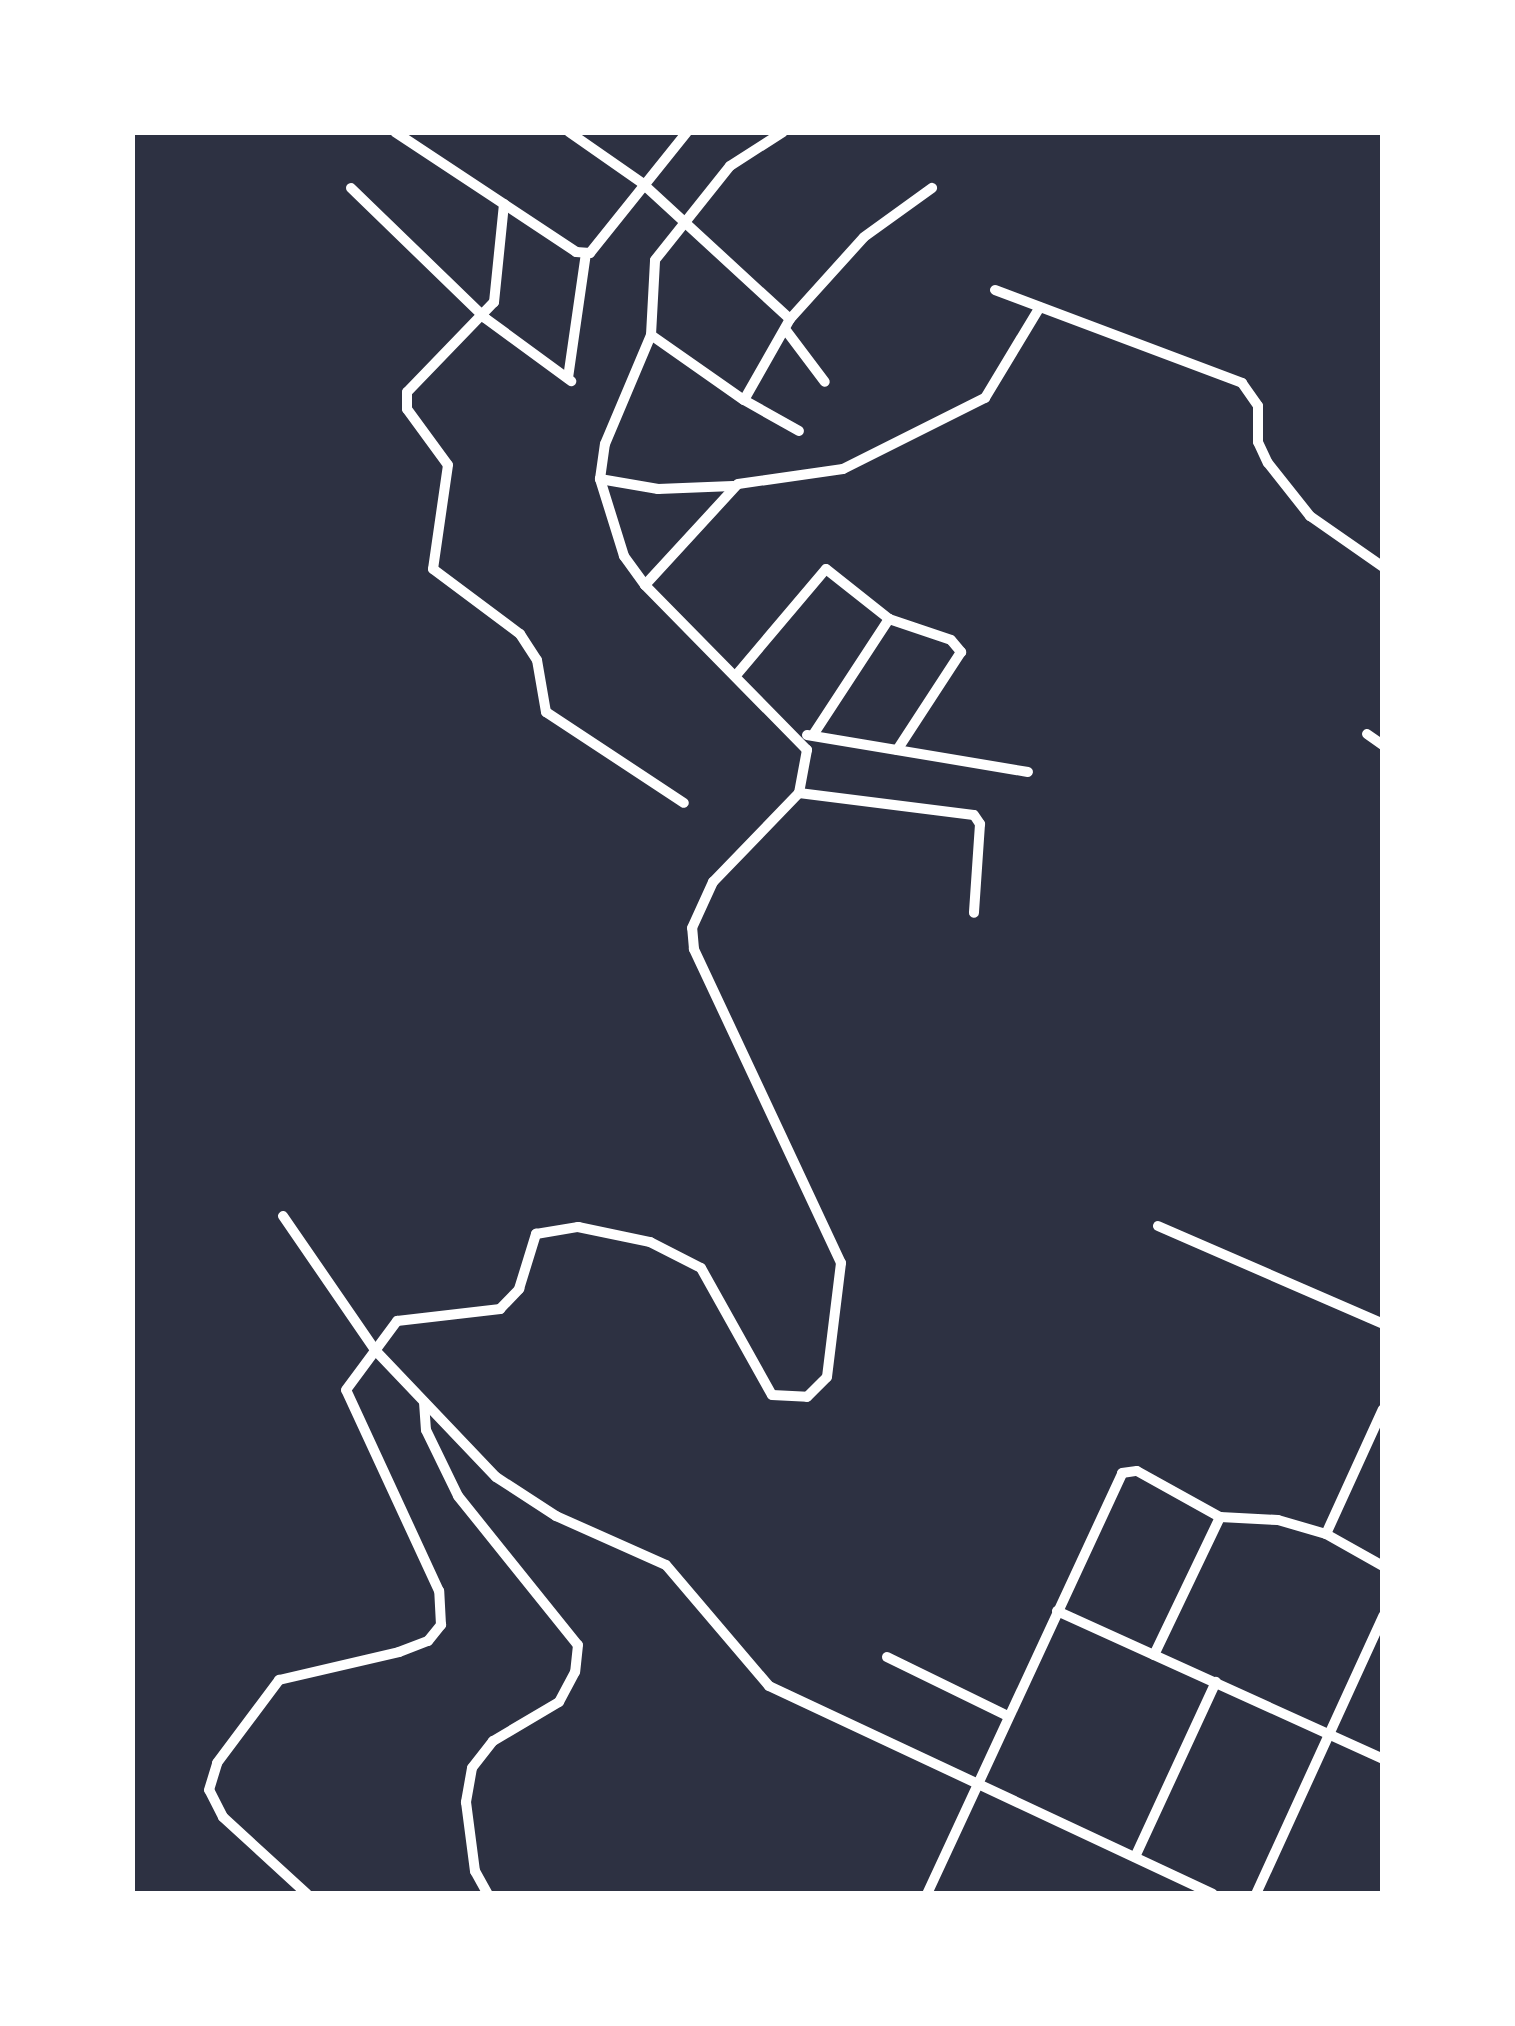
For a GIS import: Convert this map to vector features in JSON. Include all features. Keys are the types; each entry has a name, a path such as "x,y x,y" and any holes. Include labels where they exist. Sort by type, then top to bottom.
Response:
{"street":[{"path":"394,132 586,253 599,250 642,183 687,132"},
{"path":"569,132 642,183 686,224 787,324 825,382"},
{"path":"307,1894 223,1816 209,1790 217,1763 279,1680 399,1652 428,1641 441,1625 440,1591 349,1401 350,1379 375,1349 410,1315 500,1309 519,1288 536,1234 578,1227 681,1252 717,1293 772,1395 790,1400 821,1387 841,1263 694,949 692,928 723,869 799,793 807,751 798,735 738,673 645,585 624,556 600,478 605,444 650,335 655,260 730,166 783,132"},
{"path":"351,188 485,318 570,379 586,253"},
{"path":"744,400 787,324 864,237 932,188"},
{"path":"504,204 494,302 485,318 407,392 407,409 448,465 433,569 520,634 537,660 546,712 684,802"},
{"path":"995,290 1241,383 1258,406 1258,442 1268,464 1310,516 1383,567"},
{"path":"600,478 712,491 843,469 985,398 1040,308"},
{"path":"650,335 744,400 799,431"},
{"path":"645,585 738,484"},
{"path":"738,673 826,569 889,619 951,640 961,652 897,750"},
{"path":"813,735 889,619"},
{"path":"1367,734 1383,746"},
{"path":"798,735 1028,772"},
{"path":"799,793 974,815 980,824 974,913"},
{"path":"283,1216 375,1349 424,1402 524,1498 666,1565 769,1687 1213,1894"},
{"path":"1158,1226 1383,1324"},
{"path":"424,1402 426,1430 458,1496 578,1645 559,1702 493,1741 472,1768 466,1802 475,1871 488,1894"},
{"path":"1326,1534 1383,1409"},
{"path":"927,1894 1122,1473 1137,1471 1220,1517 1278,1520 1326,1534 1383,1566"},
{"path":"1154,1655 1220,1517"},
{"path":"1057,1611 1383,1760"},
{"path":"1256,1894 1383,1616"},
{"path":"887,1657 1008,1716"},
{"path":"1135,1857 1216,1682"}]}
